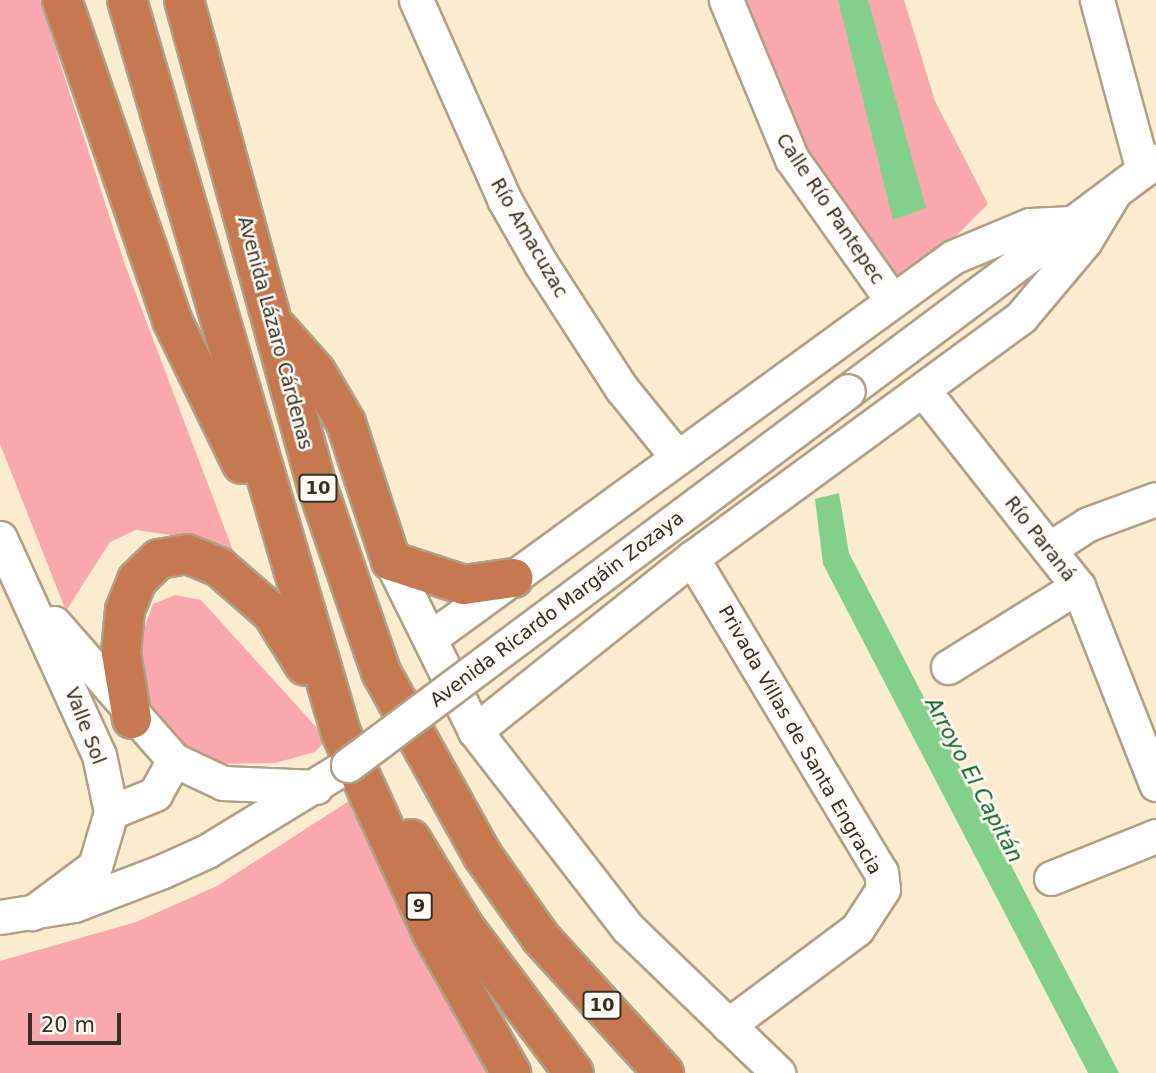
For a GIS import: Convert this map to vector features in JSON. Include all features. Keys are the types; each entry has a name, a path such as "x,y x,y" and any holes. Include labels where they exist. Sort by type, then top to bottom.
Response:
{"highway":[{"path":"62,0 172,320 205,395 270,505"},
{"name":"10","path":"127,0 270,505 345,749"},
{"name":"Avenida Lázaro Cárdenas","path":"184,0 317,486 381,672 436,781 541,938 664,1073"},
{"path":"273,322 316,372 346,423 391,561 464,585 514,578"},
{"path":"132,719 121,653 125,610 137,580 159,559 187,554 219,567 272,613 345,749 465,928 574,1073"},
{"name":"9","path":"345,749 433,935 511,1073"}],"street":[{"name":"Río Amacuzac","path":"416,0 504,199 534,254 622,389 677,457"},
{"name":"Calle Río Pantepec","path":"726,0 792,159 892,300"},
{"path":"1097,0 1150,166"},
{"name":"Avenida Ricardo Margáin Zozaya","path":"16,915 74,905 207,852 316,787 345,749 848,391 1150,166"},
{"path":"475,731 692,558 1021,317 1085,241 1114,193"},
{"path":"433,636 892,300 981,242 1030,225 1073,223"},
{"name":"Río Paraná","path":"923,390 1078,586 1156,784"},
{"path":"1049,549 1088,524 1156,499"},
{"name":"Valle Sol","path":"0,538 31,595 99,755 111,812 94,866 16,915"},
{"name":"Privada Villas de Santa Engracia","path":"692,558 881,872 883,889 857,929 728,1025"},
{"path":"391,561 433,636 475,731 628,928 778,1073"},
{"path":"948,667 1078,586"},
{"name":"Valle Sol","path":"31,595 132,719 174,760 223,783 316,787"},
{"path":"111,812 155,794 174,760"},
{"path":"1051,878 1156,836"}],"shaded area":[{"path":"0,0 40,0 125,265 243,577 170,535 136,530 110,542 66,611 0,444"},
{"path":"726,0 904,0 935,101 988,204 892,300 792,159"},
{"path":"838,0 868,0 926,208 893,220"},
{"path":"839,493 849,553 1119,1073 1088,1073 823,564 815,499"},
{"path":"175,595 201,600 327,739 315,752 275,763 220,764 183,754 152,720 134,656 153,604"},
{"path":"366,790 516,1073 0,1073 0,961 136,922 217,886"}],"water label":[{"name":"Arroyo El Capitán","path":"974,780"}]}
